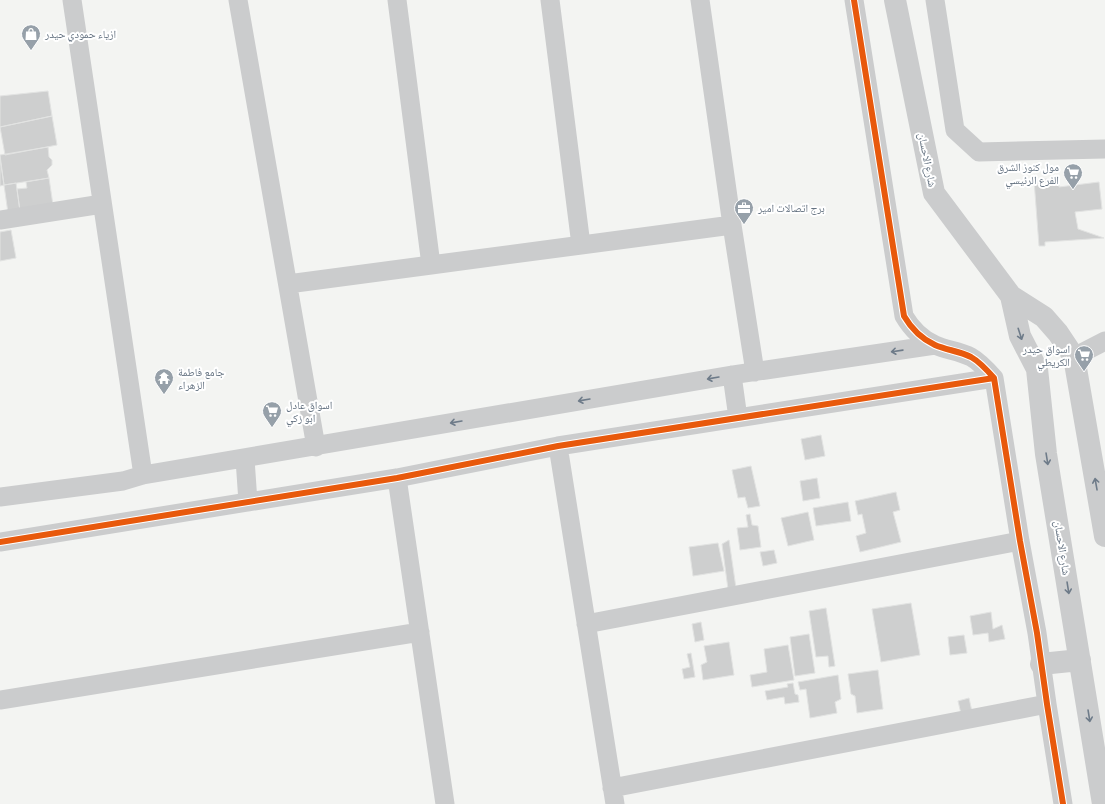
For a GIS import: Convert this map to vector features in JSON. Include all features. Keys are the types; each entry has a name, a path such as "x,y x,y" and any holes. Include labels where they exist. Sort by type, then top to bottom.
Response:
{"street":[{"path":"72,0 144,475"},
{"path":"238,0 316,447"},
{"path":"397,0 431,265"},
{"path":"550,0 580,245"},
{"path":"700,0 732,225 755,372"},
{"path":"854,0 904,316 909,326 919,334 935,345 971,357 981,364 994,378 1020,541 1037,632 1063,804"},
{"name":"شارع الاحسان","path":"895,0 934,193 1011,296 1044,317 1058,333 1074,357 1105,536"},
{"path":"935,0 955,130 979,152 1105,148"},
{"path":"0,220 102,204"},
{"path":"288,284 732,225"},
{"name":"شارع الاحسان","path":"1011,296 1020,336 1037,369 1046,454 1103,804"},
{"path":"1074,357 1105,341"},
{"path":"0,497 123,481 144,475 316,447 732,375 935,345"},
{"path":"732,375 738,418"},
{"path":"0,542 397,478 558,446 994,378"},
{"path":"558,446 613,796 1047,704"},
{"path":"245,458 248,502"},
{"path":"397,478 445,804"},
{"path":"586,624 1020,541"},
{"path":"0,700 420,632"},
{"path":"1041,664 1080,660"}],"building":[{"path":"48,91 52,116 0,127 0,96"},
{"path":"52,116 57,145 5,155 0,127"},
{"path":"48,147 49,157 52,160 52,165 47,170 49,178 4,185 0,155"},
{"path":"0,159 4,185 0,186"},
{"path":"49,178 53,205 20,211 17,189 27,188 26,182"},
{"path":"1059,178 1059,187 1099,182 1102,209 1075,212 1078,229 1104,238 1045,242 1045,246 1039,246 1034,180"},
{"path":"16,183 20,211 8,213 4,185"},
{"path":"11,230 16,258 0,261 0,232"},
{"path":"821,435 825,456 805,460 801,439"},
{"path":"751,466 760,506 748,508 745,497 738,498 732,470"},
{"path":"817,478 820,498 803,501 800,481"},
{"path":"896,492 900,510 893,512 901,542 860,552 856,536 866,533 862,514 858,515 855,501"},
{"path":"848,502 851,521 816,526 813,508"},
{"path":"808,512 814,540 788,546 781,518"},
{"path":"750,514 752,525 758,526 761,547 740,550 737,528 748,527 746,515"},
{"path":"729,540 736,588 728,589 722,544"},
{"path":"718,543 724,571 693,576 689,547"},
{"path":"774,550 777,563 763,566 760,552"},
{"path":"911,603 920,655 881,662 872,609"},
{"path":"826,608 835,666 829,667 828,656 816,657 809,611"},
{"path":"991,612 993,629 1002,625 1005,639 989,642 988,633 973,635 970,616"},
{"path":"701,622 704,640 695,642 692,624"},
{"path":"809,634 815,673 795,676 790,637"},
{"path":"964,635 967,653 950,655 948,637"},
{"path":"729,642 734,675 703,680 701,665 707,662 704,646"},
{"path":"788,645 794,680 752,687 750,675 767,672 764,649"},
{"path":"691,653 695,677 684,679 682,669 690,667 687,654"},
{"path":"878,670 883,709 857,713 855,696 851,694 848,674"},
{"path":"838,675 841,699 835,702 837,713 810,718 806,689 800,690 798,682"},
{"path":"793,683 795,694 798,695 799,702 785,704 784,697 767,700 765,691 788,687 787,684"},
{"path":"969,698 973,716 962,718 958,701"}],"cycle path":[{"path":"854,0 904,316 913,329 930,343 971,357 986,369 994,378 1020,541 1037,633 1063,804"},
{"path":"0,542 397,478 558,446 994,378"}],"place":[{"name":"ازياء حمودي حيدر","path":"31,51"},
{"name":"مول كنوز الشرق الفرع الرئيسي","path":"1073,190"},
{"name":"برج اتصالات امير","path":"744,225"},
{"name":"اسواق حيدر الكريطي","path":"1084,372"},
{"name":"جامع فاطمة الزهراء","path":"164,395"},
{"name":"اسواق عادل ابو زكي","path":"272,428"}]}
